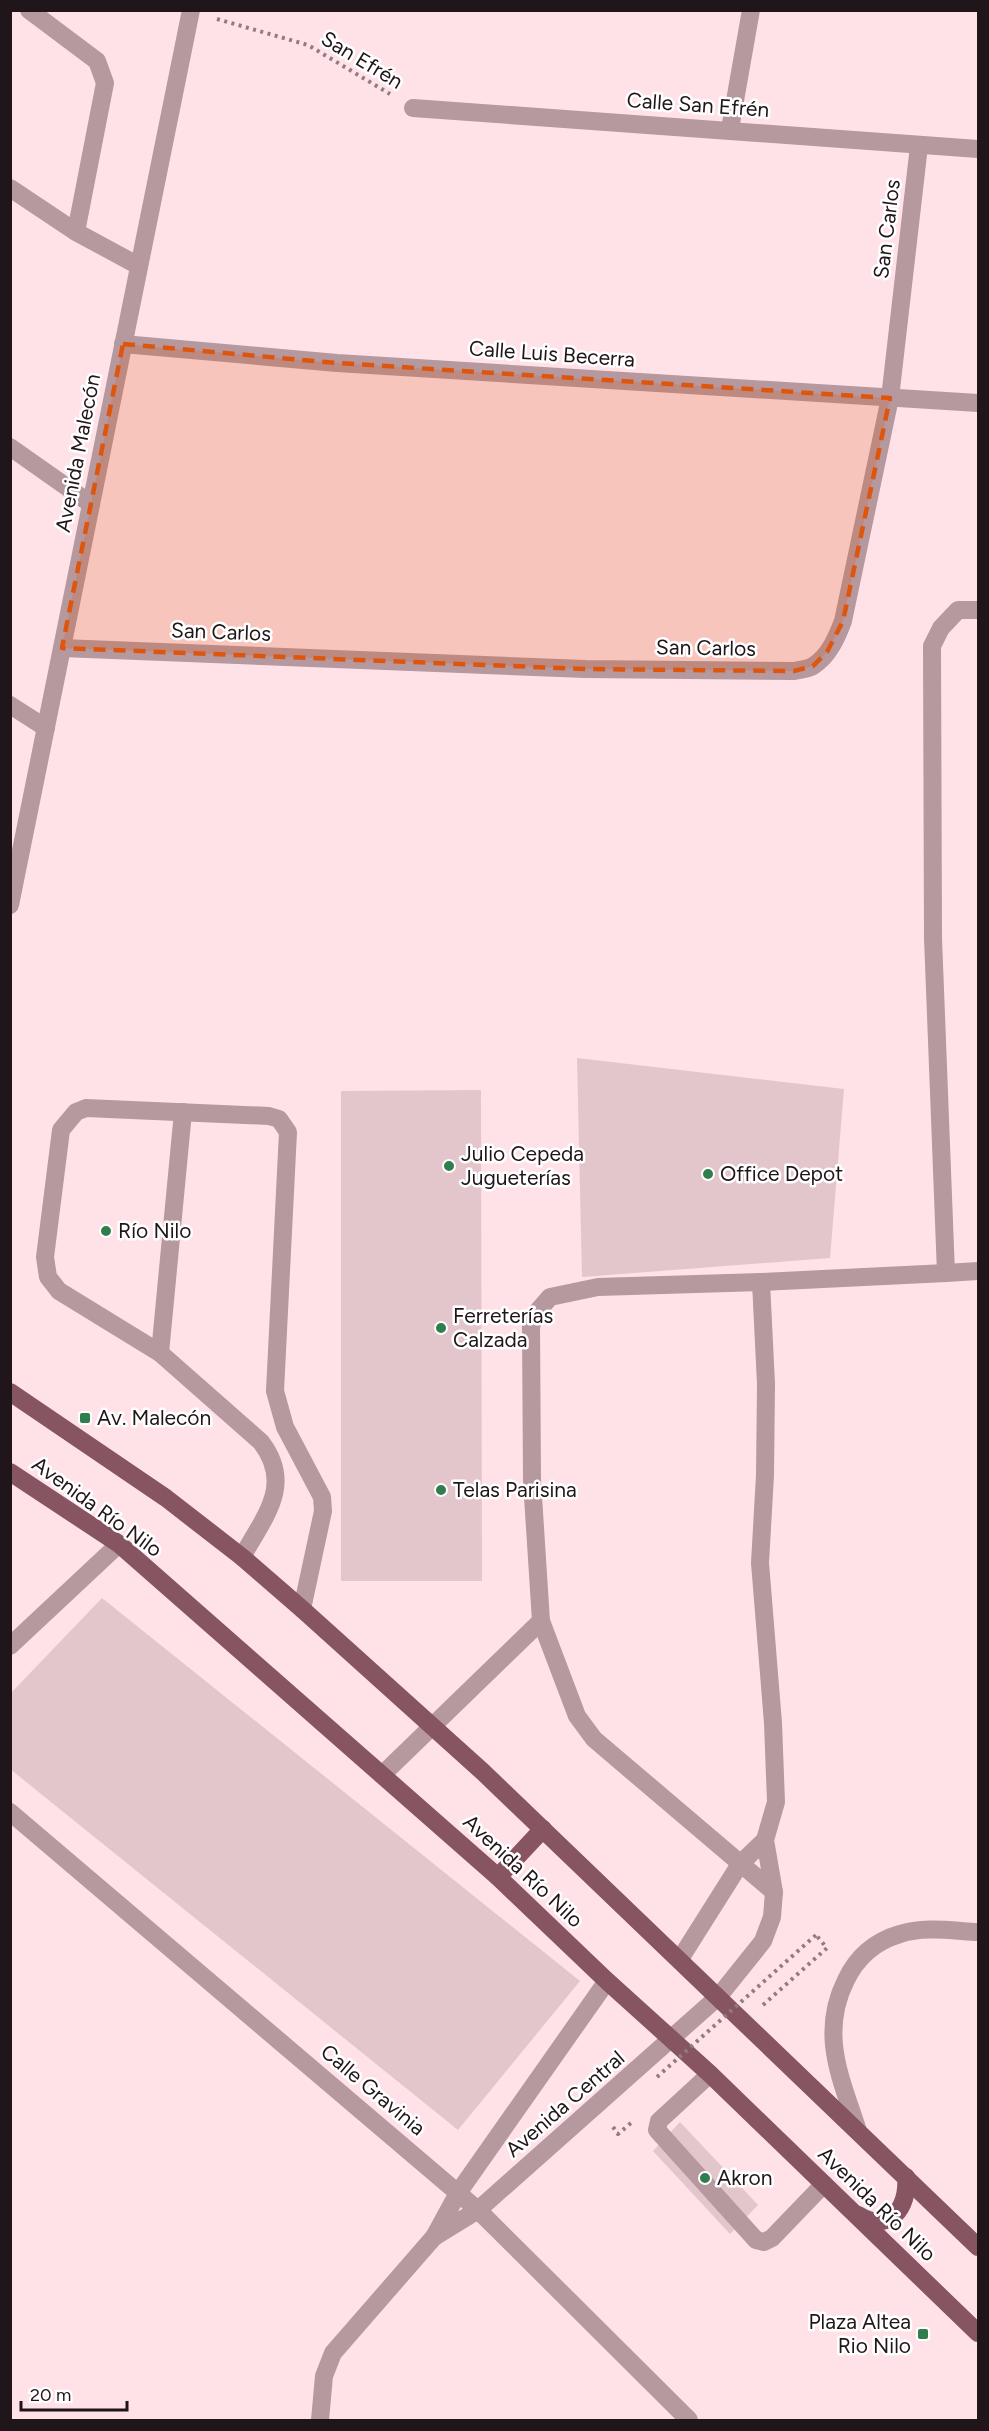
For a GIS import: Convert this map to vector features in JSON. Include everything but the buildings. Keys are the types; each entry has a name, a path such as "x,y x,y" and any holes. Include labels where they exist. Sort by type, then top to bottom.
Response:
{"main road":[{"name":"Avenida Río Nilo","path":"10,1392 166,1498 242,1557 433,1725 719,1996 978,2247"},
{"name":"Avenida Río Nilo","path":"10,1472 119,1544 498,1876 607,1981 710,2073 978,2333"},
{"path":"498,1876 543,1829"},
{"path":"855,2214 866,2220 877,2222 888,2219 898,2212 905,2202 908,2190 906,2177"}],"street":[{"path":"29,10 97,61 105,83 76,232"},
{"path":"730,129 751,10"},
{"name":"Avenida Malecón","path":"10,905 190,11"},
{"name":"Calle San Efrén","path":"413,108 730,129 978,149"},
{"name":"San Carlos","path":"62,648 585,669 794,672 813,666 838,636 843,621 890,398 919,146"},
{"path":"10,188 76,232 140,266"},
{"name":"Calle Luis Becerra","path":"123,344 337,363 978,403"},
{"path":"10,447 91,504"},
{"path":"946,1273 933,938 932,646 941,628 958,610 978,610"},
{"path":"10,705 46,728"},
{"path":"242,1557 273,1501 277,1487 272,1460 261,1442 160,1353 59,1291 48,1277 45,1257 62,1130 76,1112 86,1108 269,1116 279,1119 288,1132 276,1390 285,1427 322,1497 302,1610"},
{"path":"160,1353 183,1112"},
{"path":"774,1892 594,1739 577,1716 541,1621 532,1481 531,1326 537,1312 550,1297 598,1287 760,1282 978,1271"},
{"path":"680,1959 740,1864 765,1840 776,1802 773,1723 760,1563 765,1475 766,1396 760,1282"},
{"path":"10,1646 119,1544"},
{"path":"382,1775 541,1621"},
{"name":"Calle Gravinia","path":"10,1812 478,2210 689,2421"},
{"name":"Avenida Central","path":"434,2237 478,2210 719,1996 763,1941 771,1917 774,1892 765,1840"},
{"path":"858,2131 835,2054 832,2026 840,1992 850,1971 864,1953 902,1933 938,1930 978,1932"},
{"name":"Avenida Central","path":"320,2421 324,2376 333,2353 434,2237 458,2193 607,1981"},
{"path":"710,2073 659,2121 657,2130 756,2240 764,2242 772,2238 824,2184"}],"path":[{"name":"San Efrén","path":"190,11 308,45 413,108"},
{"path":"657,2077 816,1935 827,1948 745,2022"}],"highlighted area":[{"path":"123,344 337,363 890,398 843,621 827,652 813,666 794,671 585,669 62,648"}],"place":[{"name":"Julio Cepeda Jugueterías","path":"449,1166"},
{"name":"Office Depot","path":"708,1174"},
{"name":"Río Nilo","path":"106,1231"},
{"name":"Ferreterías Calzada","path":"441,1328"},
{"name":"Av. Malecón","path":"85,1418"},
{"name":"Telas Parisina","path":"441,1490"},
{"name":"Akron","path":"705,2178"},
{"name":"Plaza Altea Rio Nilo","path":"923,2334"}]}
